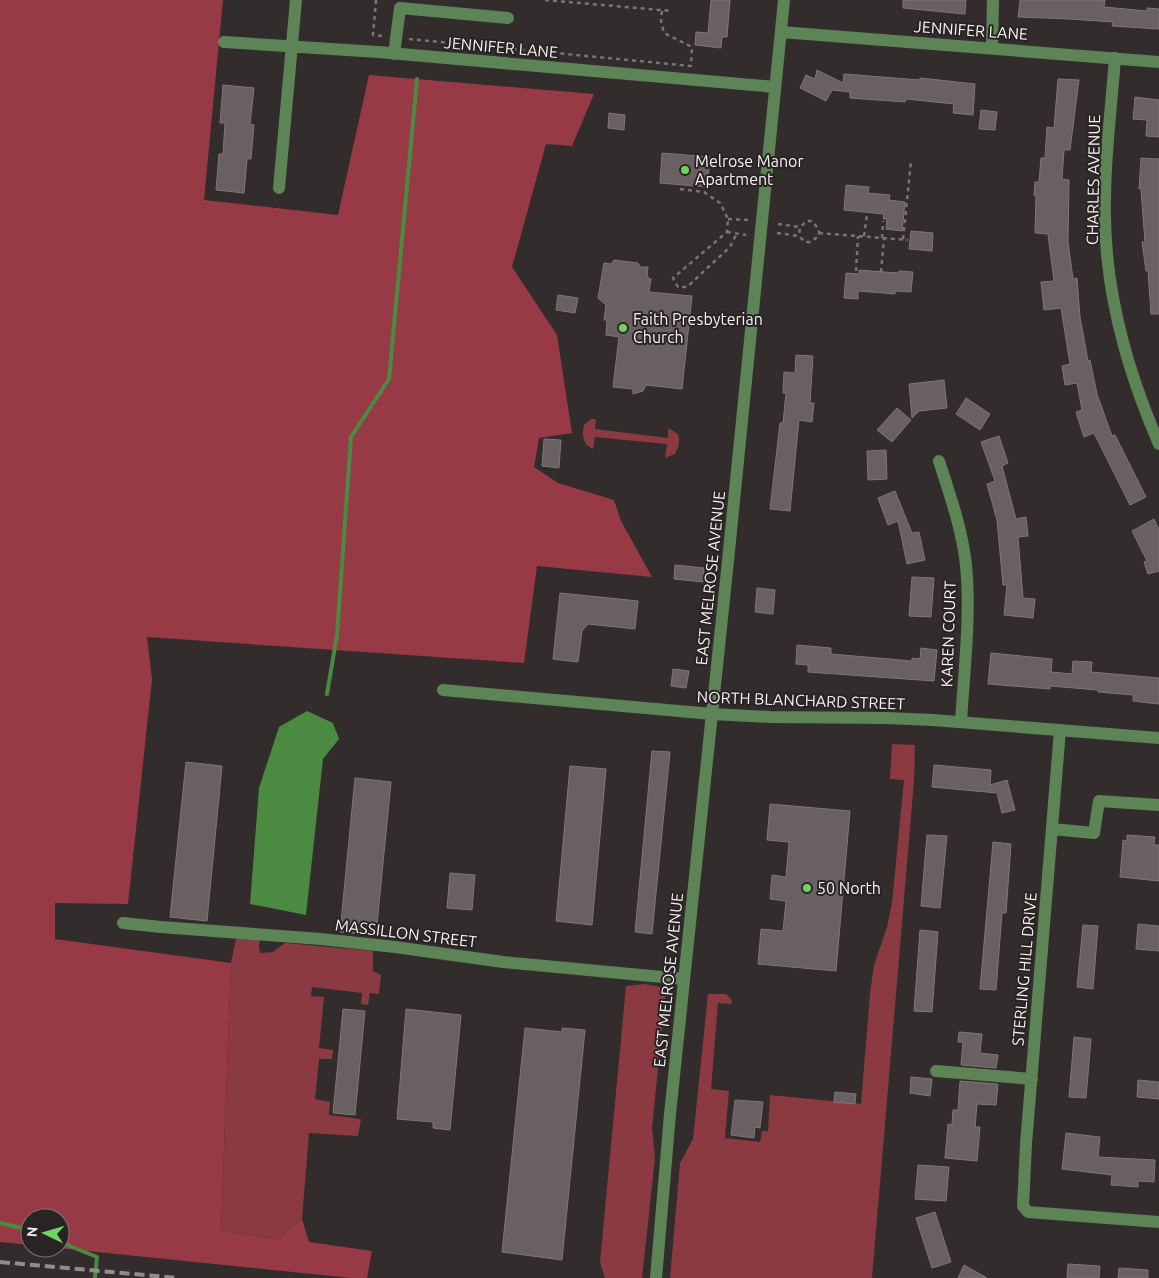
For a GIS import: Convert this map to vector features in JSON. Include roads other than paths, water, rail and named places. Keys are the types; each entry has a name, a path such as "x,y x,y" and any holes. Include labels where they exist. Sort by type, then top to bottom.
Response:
{"street":[{"path":"279,188 296,0"},
{"name":"EAST MELROSE AVENUE","path":"656,1278 684,979 784,0"},
{"path":"992,48 993,0"},
{"path":"394,54 400,8 508,18"},
{"name":"JENNIFER LANE","path":"781,32 1159,62"},
{"name":"JENNIFER LANE","path":"224,42 394,54 775,87"},
{"name":"CHARLES AVENUE","path":"1115,58 1106,160 1105,218 1108,266 1115,305 1133,380 1159,444"},
{"name":"KAREN COURT","path":"939,461 961,536 966,565 968,603 961,722"},
{"name":"NORTH BLANCHARD STREET","path":"442,690 712,714 770,717 886,718 961,722 1159,738"},
{"name":"STERLING HILL DRIVE","path":"1060,730 1026,1144 1023,1206 1024,1210 1028,1212 1159,1222"},
{"path":"1052,829 1094,833 1099,801 1159,805"},
{"name":"MASSILLON STREET","path":"123,923 322,939 503,962 684,979"},
{"path":"936,1071 1032,1079"}],"waterway":[{"path":"327,694 337,635 351,437 389,379 417,79"},
{"path":"0,1223 20,1228"},
{"path":"70,1246 97,1257 95,1278"}],"railway":[{"path":"0,1262 178,1278"}],"place":[{"name":"Melrose Manor Apartment","path":"685,170"},
{"name":"Faith Presbyterian Church","path":"623,328"},
{"name":"50 North","path":"807,888"}]}
